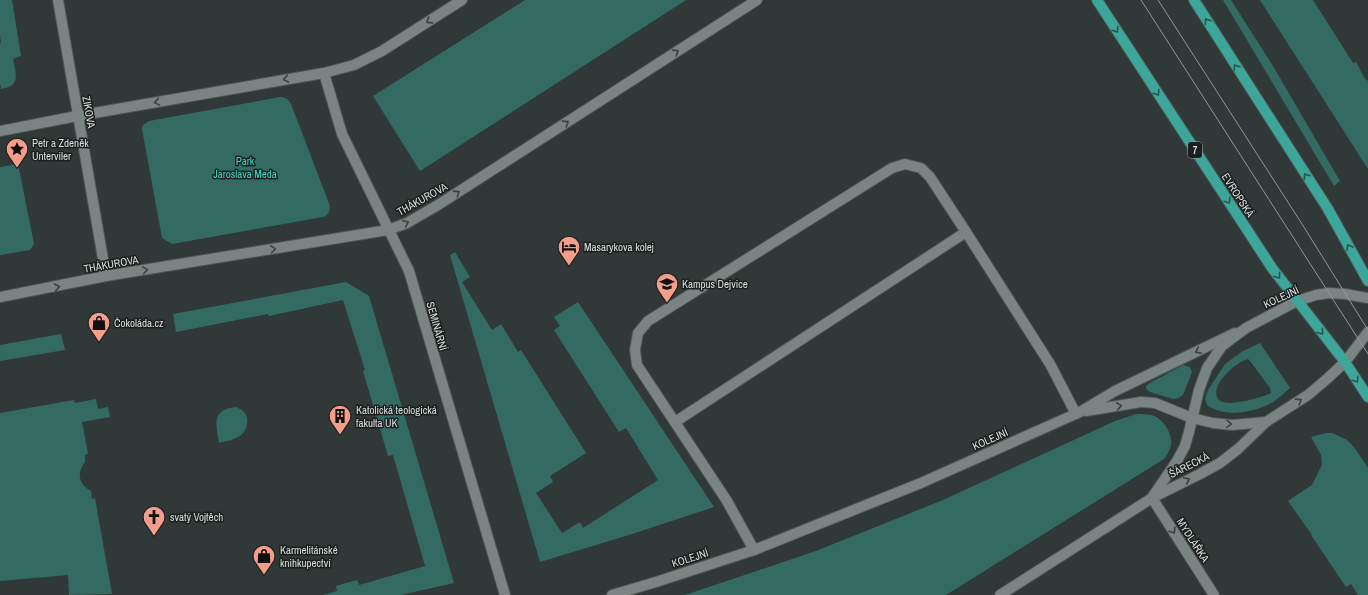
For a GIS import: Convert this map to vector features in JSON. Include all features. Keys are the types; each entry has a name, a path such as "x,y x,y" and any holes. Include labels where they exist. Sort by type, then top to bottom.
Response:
{"main road":[{"name":"EVROPSKÁ","path":"1097,0 1261,250 1297,301 1345,362 1368,397"},
{"path":"1194,0 1328,209 1368,281"}],"street":[{"name":"ZIKOVA","path":"58,0 106,276"},
{"path":"0,131 324,73 354,65 382,51 462,0"},
{"name":"THÁKUROVA","path":"0,297 53,288 106,276 388,230 407,223 424,214 757,0"},
{"name":"SEMINÁRNÍ","path":"324,73 342,134 409,271 505,595"},
{"path":"754,550 727,501 637,365 635,350 638,332 648,321 892,168 905,164 921,168 930,177 1050,364 1078,413 1141,402 1155,403 1192,418 1232,425 1266,422"},
{"path":"675,422 966,232"},
{"name":"KOLEJNÍ","path":"612,595 754,550 921,483 1078,413 1115,391 1246,328 1297,301 1316,295 1329,293 1368,298"},
{"path":"1152,498 1177,461 1187,439 1199,390 1207,368 1222,346 1246,328"},
{"name":"ŠÁRECKÁ","path":"1000,595 1152,498 1220,463 1238,449 1266,422 1308,395 1345,362 1368,332"},
{"name":"MYDLÁŘKA","path":"1152,498 1214,595"}],"green space":[{"path":"0,0 12,0 21,56 13,59 16,74 14,82 12,85 1,89 0,83"},
{"path":"525,0 686,0 420,171 373,96"},
{"path":"1223,0 1231,0 1273,66 1340,181 1334,186"},
{"path":"1260,0 1313,0 1353,63 1356,62 1365,79 1368,81 1368,169"},
{"name":"Park Jaroslava Meda","path":"284,97 291,104 330,206 329,212 323,217 172,244 162,238 142,129 143,125 149,121"},
{"path":"18,164 34,244 30,250 0,255 0,167"},
{"path":"455,252 470,277 462,282 492,330 501,324 518,352 521,350 586,453 550,476 553,482 536,493 562,533 580,522 583,528 658,480 626,428 619,432 554,330 560,326 554,317 578,302 714,507 540,562 450,255"},
{"path":"346,282 369,296 454,583 401,595 323,595 337,591 336,586 357,580 359,585 425,566 393,455 388,456 363,371 365,370 343,300 269,316 268,314 176,332 173,314"},
{"path":"61,334 65,350 0,361 0,345"},
{"path":"1260,343 1290,388 1273,402 1249,411 1231,413 1222,412 1207,405 1205,399 1208,390 1225,364 1243,351","holes":["1248,359 1270,388 1271,393 1235,403 1228,403 1219,400 1216,395 1217,388 1225,375 1237,364"]},
{"path":"1183,365 1190,367 1192,372 1183,395 1173,399 1150,392 1146,389 1148,384"},
{"path":"96,399 98,409 108,407 110,417 82,422 88,454 85,455 85,462 80,470 80,478 81,482 91,491 92,499 95,498 112,594 69,595 68,575 0,581 0,413 74,400 75,403"},
{"path":"236,407 246,415 247,424 245,430 236,438 219,443 216,424 219,414 222,411"},
{"path":"1136,414 1146,414 1156,417 1169,431 1171,445 1164,459 946,595 685,595 816,551 943,500 1115,421"},
{"path":"1332,433 1347,440 1354,447 1368,468 1368,595 1358,595 1351,584 1346,587 1288,501 1312,485 1322,465 1321,455 1311,437"}],"tram line":[{"path":"1141,0 1368,354"},
{"path":"1158,0 1302,224 1368,330"}],"place":[{"name":"Petr a Zdeněk Unterviler","path":"17,168"},
{"name":"Masarykova kolej","path":"569,266"},
{"name":"Kampus Dejvice","path":"667,304"},
{"name":"Čokoláda.cz","path":"99,342"},
{"name":"Katolická teologická fakulta UK","path":"340,436"},
{"name":"svatý Vojtěch","path":"154,536"},
{"name":"Karmelitánské knihkupectví","path":"264,576"}]}
